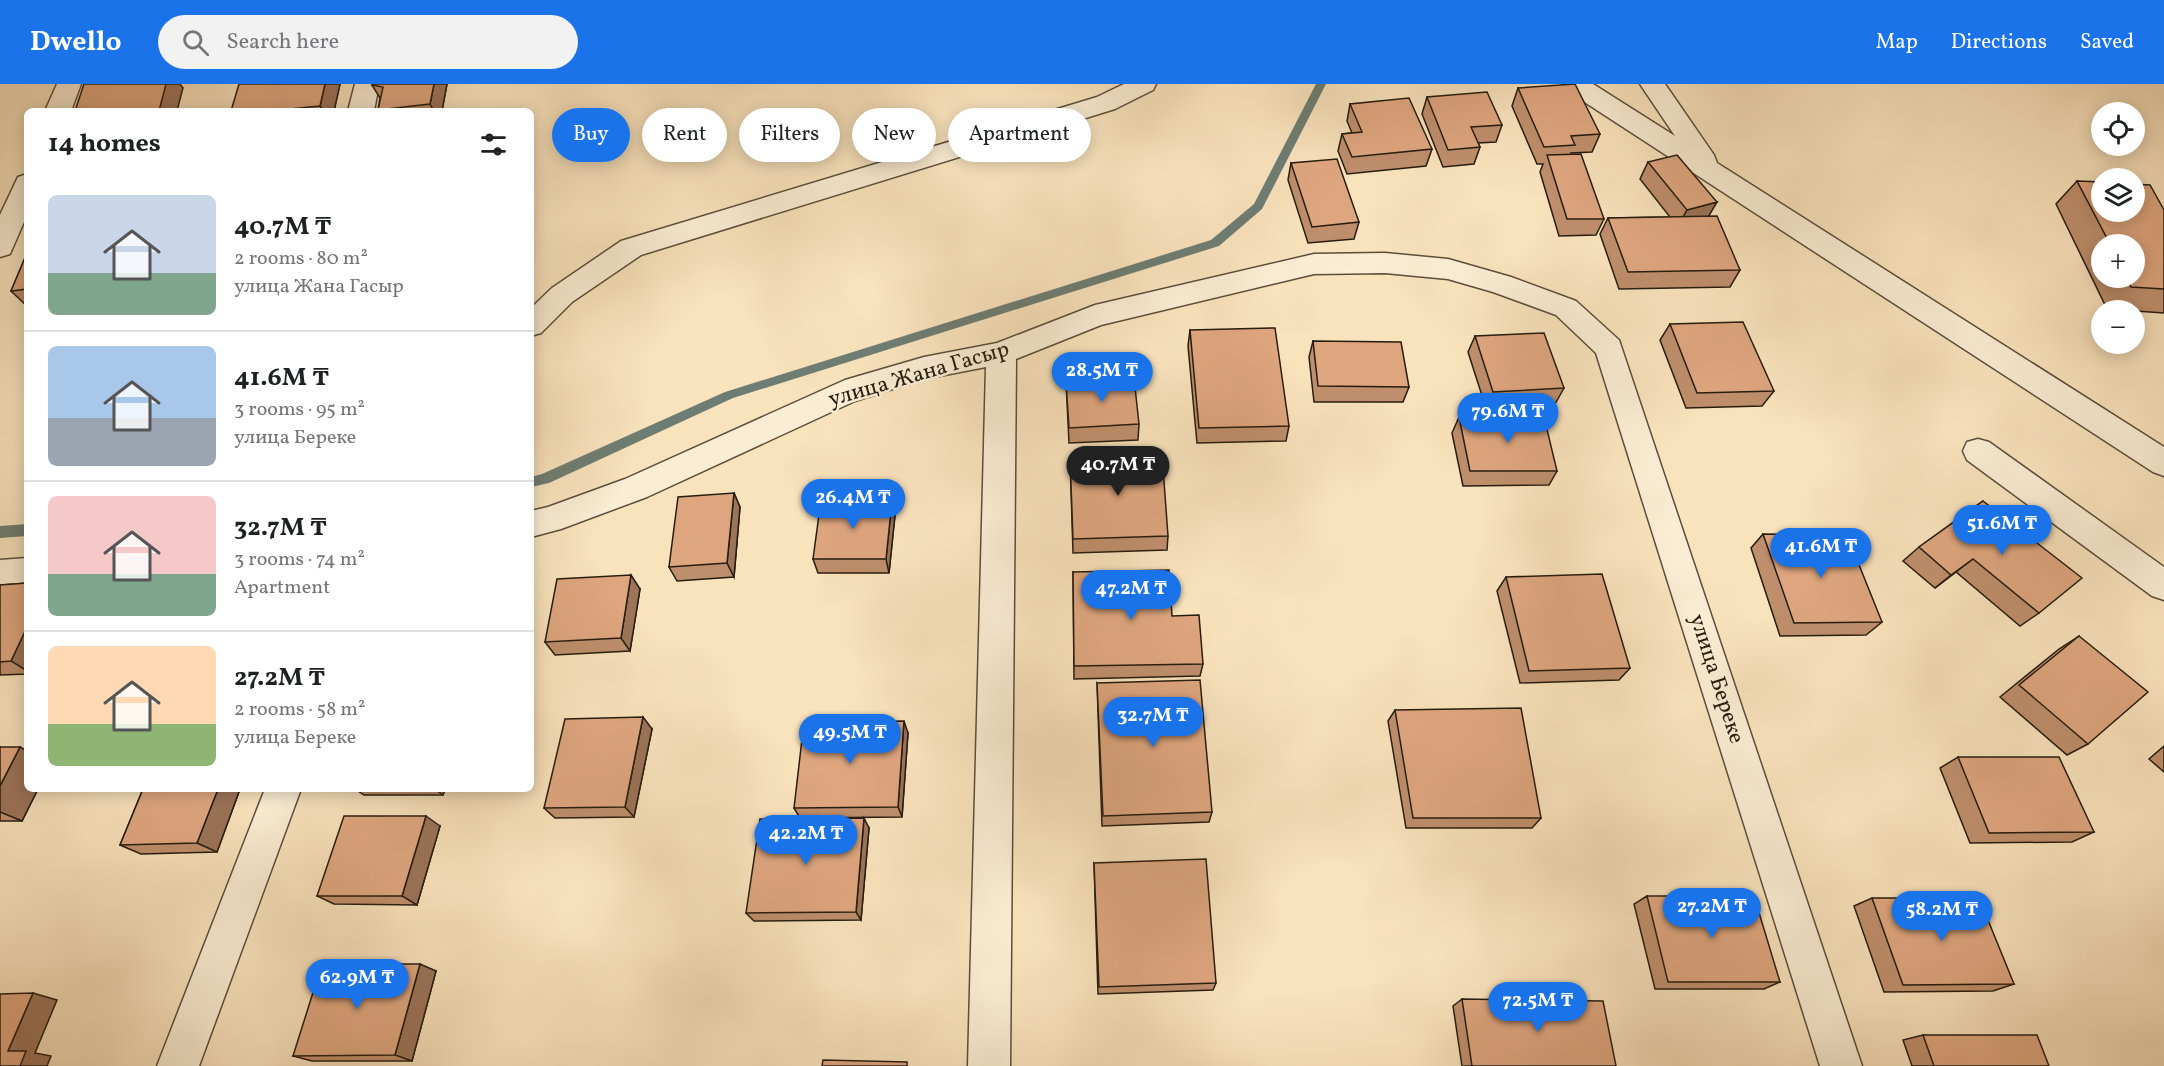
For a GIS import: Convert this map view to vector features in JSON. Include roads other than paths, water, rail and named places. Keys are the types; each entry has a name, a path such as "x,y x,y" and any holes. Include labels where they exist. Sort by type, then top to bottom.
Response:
{"street":[{"path":"59,108 69,84"},
{"path":"362,108 367,84"},
{"path":"534,322 562,295 631,248 1106,103 1144,84"},
{"path":"1575,84 2164,463"},
{"path":"1652,84 1715,175"},
{"path":"0,247 24,190"},
{"name":"улица Жана Гасыр","path":"534,523 550,520 636,488 844,392 924,368 1001,353 1095,316 1314,264 1384,263 1448,269 1501,284 1566,308"},
{"name":"улица Береке","path":"1566,308 1609,348 1841,1066"},
{"path":"989,1066 1001,353"},
{"path":"1978,451 2164,586"},
{"path":"0,574 24,572"},
{"path":"178,1066 282,792"}],"waterway":[{"path":"534,481 544,479 729,395 1215,243 1258,206 1321,84"},
{"path":"0,532 24,530"}]}
